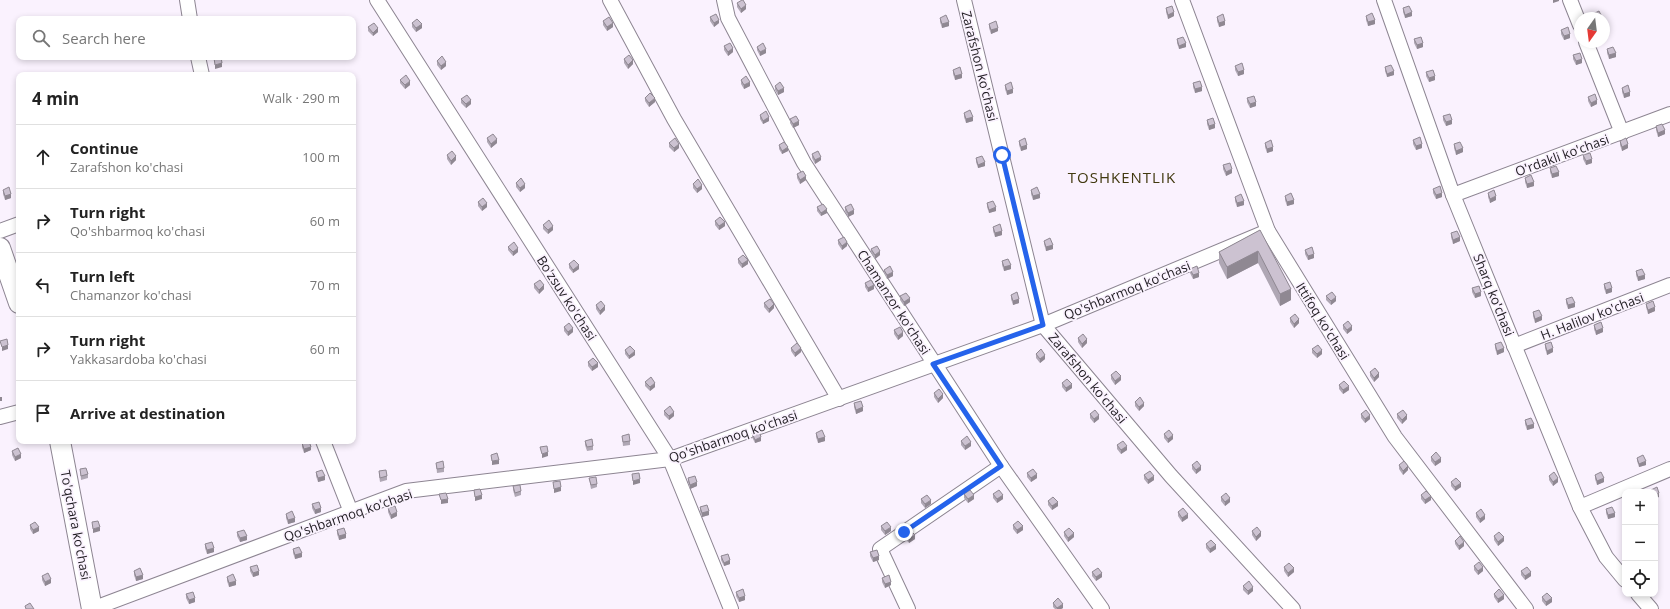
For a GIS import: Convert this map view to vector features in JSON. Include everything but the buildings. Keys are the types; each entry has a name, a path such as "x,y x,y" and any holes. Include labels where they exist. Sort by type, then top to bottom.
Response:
{"street":[{"path":"187,0 190,16"},
{"name":"Bo'zsuv ko'chasi","path":"377,0 670,459 731,609"},
{"path":"610,0 674,119 839,399"},
{"name":"Chamanzor ko'chasi","path":"724,0 728,18 804,163 933,364 1098,608"},
{"name":"Zarafshon ko'chasi","path":"964,0 1043,325 1171,476 1293,609"},
{"name":"Ittifoq ko'chasi","path":"1182,0 1268,232 1395,437 1526,609"},
{"name":"Sharq ko'chasi","path":"1384,0 1454,196 1580,507 1606,558 1622,577"},
{"path":"1570,0 1575,12"},
{"path":"1588,48 1622,133"},
{"path":"199,60 201,72"},
{"name":"O'rdakli ko'chasi","path":"1454,196 1670,114"},
{"path":"0,231 16,225"},
{"name":"Qo'shbarmoq ko'chasi","path":"92,609 406,492 670,459 1043,325 1268,232"},
{"path":"0,248 16,294"},
{"name":"H. Halilov ko'chasi","path":"1514,346 1670,285"},
{"path":"0,417 16,413"},
{"name":"To'qchara ko'chasi","path":"61,444 92,609"},
{"path":"324,444 351,512"},
{"path":"908,609 880,549 1001,466"},
{"path":"1580,507 1670,470"},
{"path":"1641,597 1651,609"}],"district":[{"name":"TOSHKENTLIK","path":"1122,177"}],"route":[{"path":"904,532 1001,466 933,364 1043,325 1002,155"}]}
